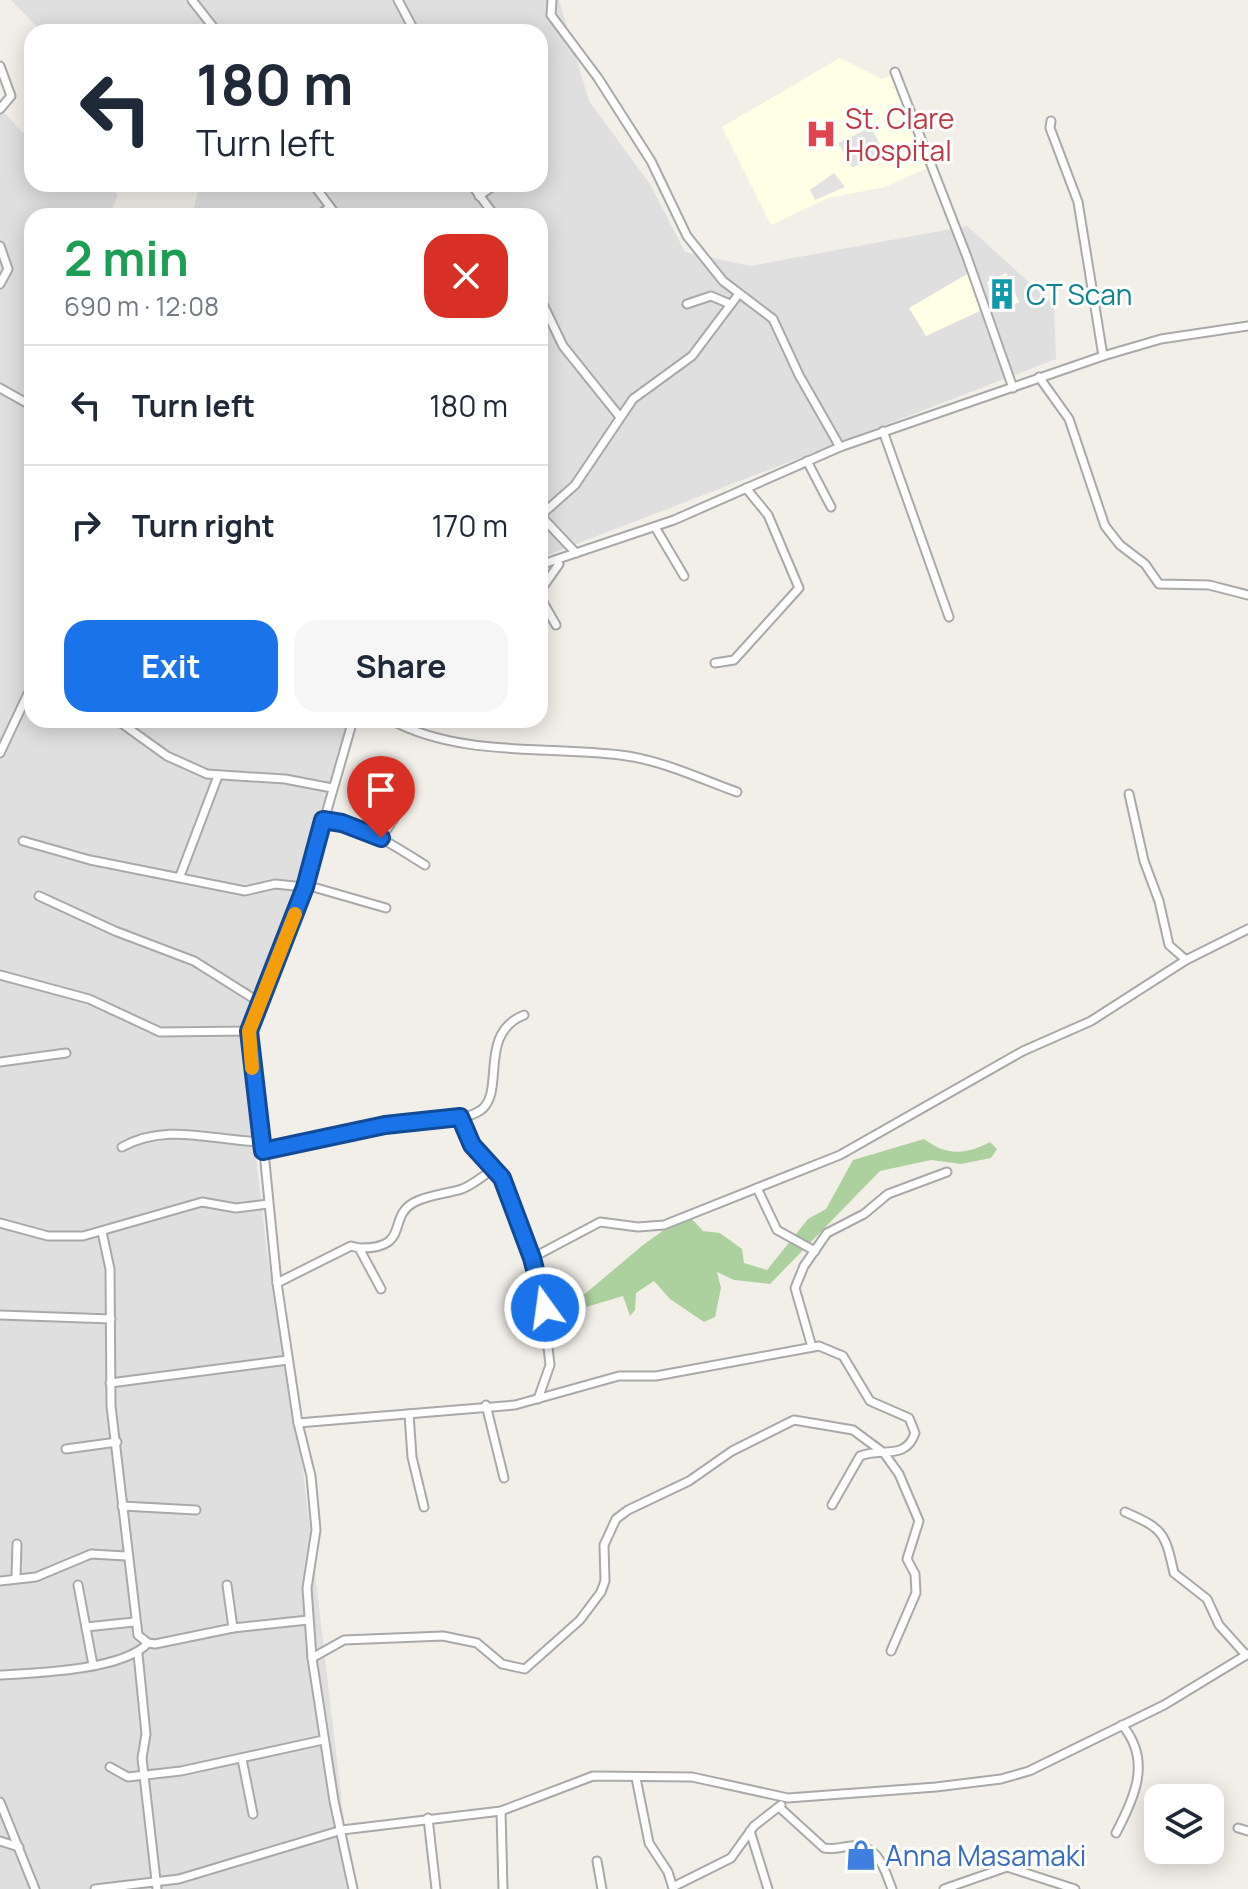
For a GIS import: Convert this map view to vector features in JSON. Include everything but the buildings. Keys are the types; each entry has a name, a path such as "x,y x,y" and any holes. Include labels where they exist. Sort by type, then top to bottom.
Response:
{"street":[{"path":"192,0 211,24"},
{"path":"398,0 411,24"},
{"path":"552,0 551,15 598,78 651,161 687,236 738,295 773,319 799,375 840,447"},
{"path":"0,66 11,96 0,109"},
{"path":"895,72 967,257 1013,388"},
{"path":"1051,121 1078,202 1103,356"},
{"path":"319,192 330,207"},
{"path":"476,192 489,208"},
{"path":"479,196 485,192"},
{"path":"0,246 8,269 0,284"},
{"path":"548,509 575,485 633,399 692,356 738,295"},
{"path":"687,304 711,296 730,304"},
{"path":"548,315 563,346 620,417"},
{"path":"548,562 655,527 840,447 1039,377 1161,339 1248,326"},
{"path":"1039,377 1069,419 1111,536 1145,564 1159,584 1209,585 1248,595"},
{"path":"0,388 24,402"},
{"path":"883,431 949,617"},
{"path":"807,461 831,507"},
{"path":"715,663 734,660 799,588 768,515 746,488"},
{"path":"548,524 576,553"},
{"path":"655,527 684,576"},
{"path":"548,582 559,564 556,560"},
{"path":"548,611 556,625"},
{"path":"0,753 24,702"},
{"path":"128,728 167,756 218,776 285,779 332,788"},
{"path":"351,728 306,886 249,1031 277,1283 298,1423 311,1476 316,1530 307,1588 312,1658 323,1740 353,1889"},
{"path":"416,728 505,751 636,757 680,769 737,792"},
{"path":"180,876 218,776"},
{"path":"1129,794 1144,861 1159,901 1169,945 1186,960"},
{"path":"381,838 409,796"},
{"path":"323,820 342,823 381,838 425,865"},
{"path":"23,841 90,860 245,891 275,884 306,886 386,908"},
{"path":"39,896 115,931 194,961 259,1002"},
{"path":"532,1258 600,1222 638,1227 664,1225 840,1155 1023,1051 1104,1013 1186,960 1248,929"},
{"path":"0,975 89,999 160,1032 249,1031"},
{"path":"122,1147 145,1136 163,1132 263,1146 385,1125 460,1117 479,1111 486,1104 501,1035 512,1020 524,1015"},
{"path":"0,1062 66,1053"},
{"path":"460,1117 472,1145 494,1168 510,1196 541,1286 550,1365 538,1399"},
{"path":"277,1283 339,1250 383,1246 396,1234 406,1209 416,1202 459,1190 494,1168"},
{"path":"812,1347 795,1288 799,1275 827,1233 864,1214 888,1194 947,1172"},
{"path":"757,1188 777,1230 815,1251"},
{"path":"0,1223 58,1237 102,1232 202,1202 236,1208 268,1204"},
{"path":"102,1232 110,1269 110,1383 126,1556 134,1622 138,1635 148,1643"},
{"path":"359,1248 381,1289"},
{"path":"0,1315 111,1319"},
{"path":"298,1423 515,1405 619,1376 656,1376 812,1347 827,1348 843,1356 870,1401 909,1418 915,1433 910,1444 896,1453 860,1456 832,1505"},
{"path":"110,1383 288,1360"},
{"path":"486,1405 504,1478"},
{"path":"409,1414 412,1457 424,1507"},
{"path":"312,1658 344,1640 443,1636 477,1643 502,1664 525,1669 580,1620 601,1592 606,1537 616,1519 628,1510 689,1481 732,1451 794,1420 853,1430 884,1453 899,1474 919,1521 907,1559 915,1574 916,1593 891,1651"},
{"path":"66,1449 117,1442"},
{"path":"122,1506 196,1510"},
{"path":"95,1889 157,1886 342,1830 501,1811 585,1778 692,1777 788,1798 936,1787 1001,1779 1029,1771 1164,1705 1247,1654 1219,1625 1207,1599 1174,1573 1167,1540 1159,1529 1125,1512"},
{"path":"16,1577 17,1544"},
{"path":"0,1581 36,1577 91,1554 126,1556"},
{"path":"78,1585 93,1665"},
{"path":"227,1585 233,1628"},
{"path":"0,1675 93,1665 138,1654 148,1643 233,1628 308,1620"},
{"path":"86,1627 134,1622"},
{"path":"138,1654 146,1730 142,1748 157,1886"},
{"path":"1116,1833 1137,1789 1137,1743 1122,1725"},
{"path":"110,1767 128,1777 242,1759 323,1740"},
{"path":"242,1759 253,1814"},
{"path":"636,1778 649,1843 673,1888 731,1858 750,1831 788,1798"},
{"path":"0,1802 35,1889"},
{"path":"779,1807 824,1848 858,1846 870,1849 882,1861 892,1889"},
{"path":"501,1811 503,1889"},
{"path":"428,1818 436,1889"},
{"path":"1238,1828 1248,1831"},
{"path":"750,1831 768,1889"},
{"path":"0,1841 19,1847"},
{"path":"597,1861 602,1889"},
{"path":"944,1889 1007,1867 1075,1889"}],"shaded area":[{"path":"11,0 559,0 589,101 650,184 685,252 750,266 967,226 1054,305 1056,359 548,555 548,208 194,208 198,192 548,192 548,24 34,24"},
{"name":"St. Clare Hospital","path":"840,58 882,79 893,75 929,167 885,187 828,198 771,225 722,127"},
{"path":"0,108 24,132 24,192 116,192 118,195 112,208 24,208 24,728 350,728 242,1032 267,1252 303,1470 352,1889 0,1889"},
{"path":"871,127 883,151 878,154 880,158 852,167 838,143"},
{"path":"834,173 845,187 815,200 810,190"},
{"path":"969,273 982,310 926,336 909,308"},
{"path":"1006,273 1019,302 996,312 987,282"}],"green space":[{"path":"924,1139 948,1151 964,1151 990,1142 997,1149 991,1158 961,1164 931,1160 880,1171 770,1284 734,1280 717,1272 721,1288 715,1317 704,1322 670,1299 654,1281 636,1293 635,1310 630,1316 623,1296 583,1308 582,1324 568,1332 555,1319 643,1245 675,1222 690,1217 703,1231 720,1233 742,1249 744,1263 767,1270 808,1219 826,1209 853,1160"}],"slow traffic":[{"path":"252,1068 249,1031 295,914"}],"place":[{"name":"St. Clare Hospital","path":"821,134"},
{"name":"CT Scan","path":"1002,294"},
{"name":"Anna Masamaki","path":"861,1855"}],"route":[{"path":"381,838 342,823 323,820 305,887 249,1031 248,1044 263,1151 289,1148 385,1125 460,1117 472,1145 502,1178 532,1258 545,1308"}]}
